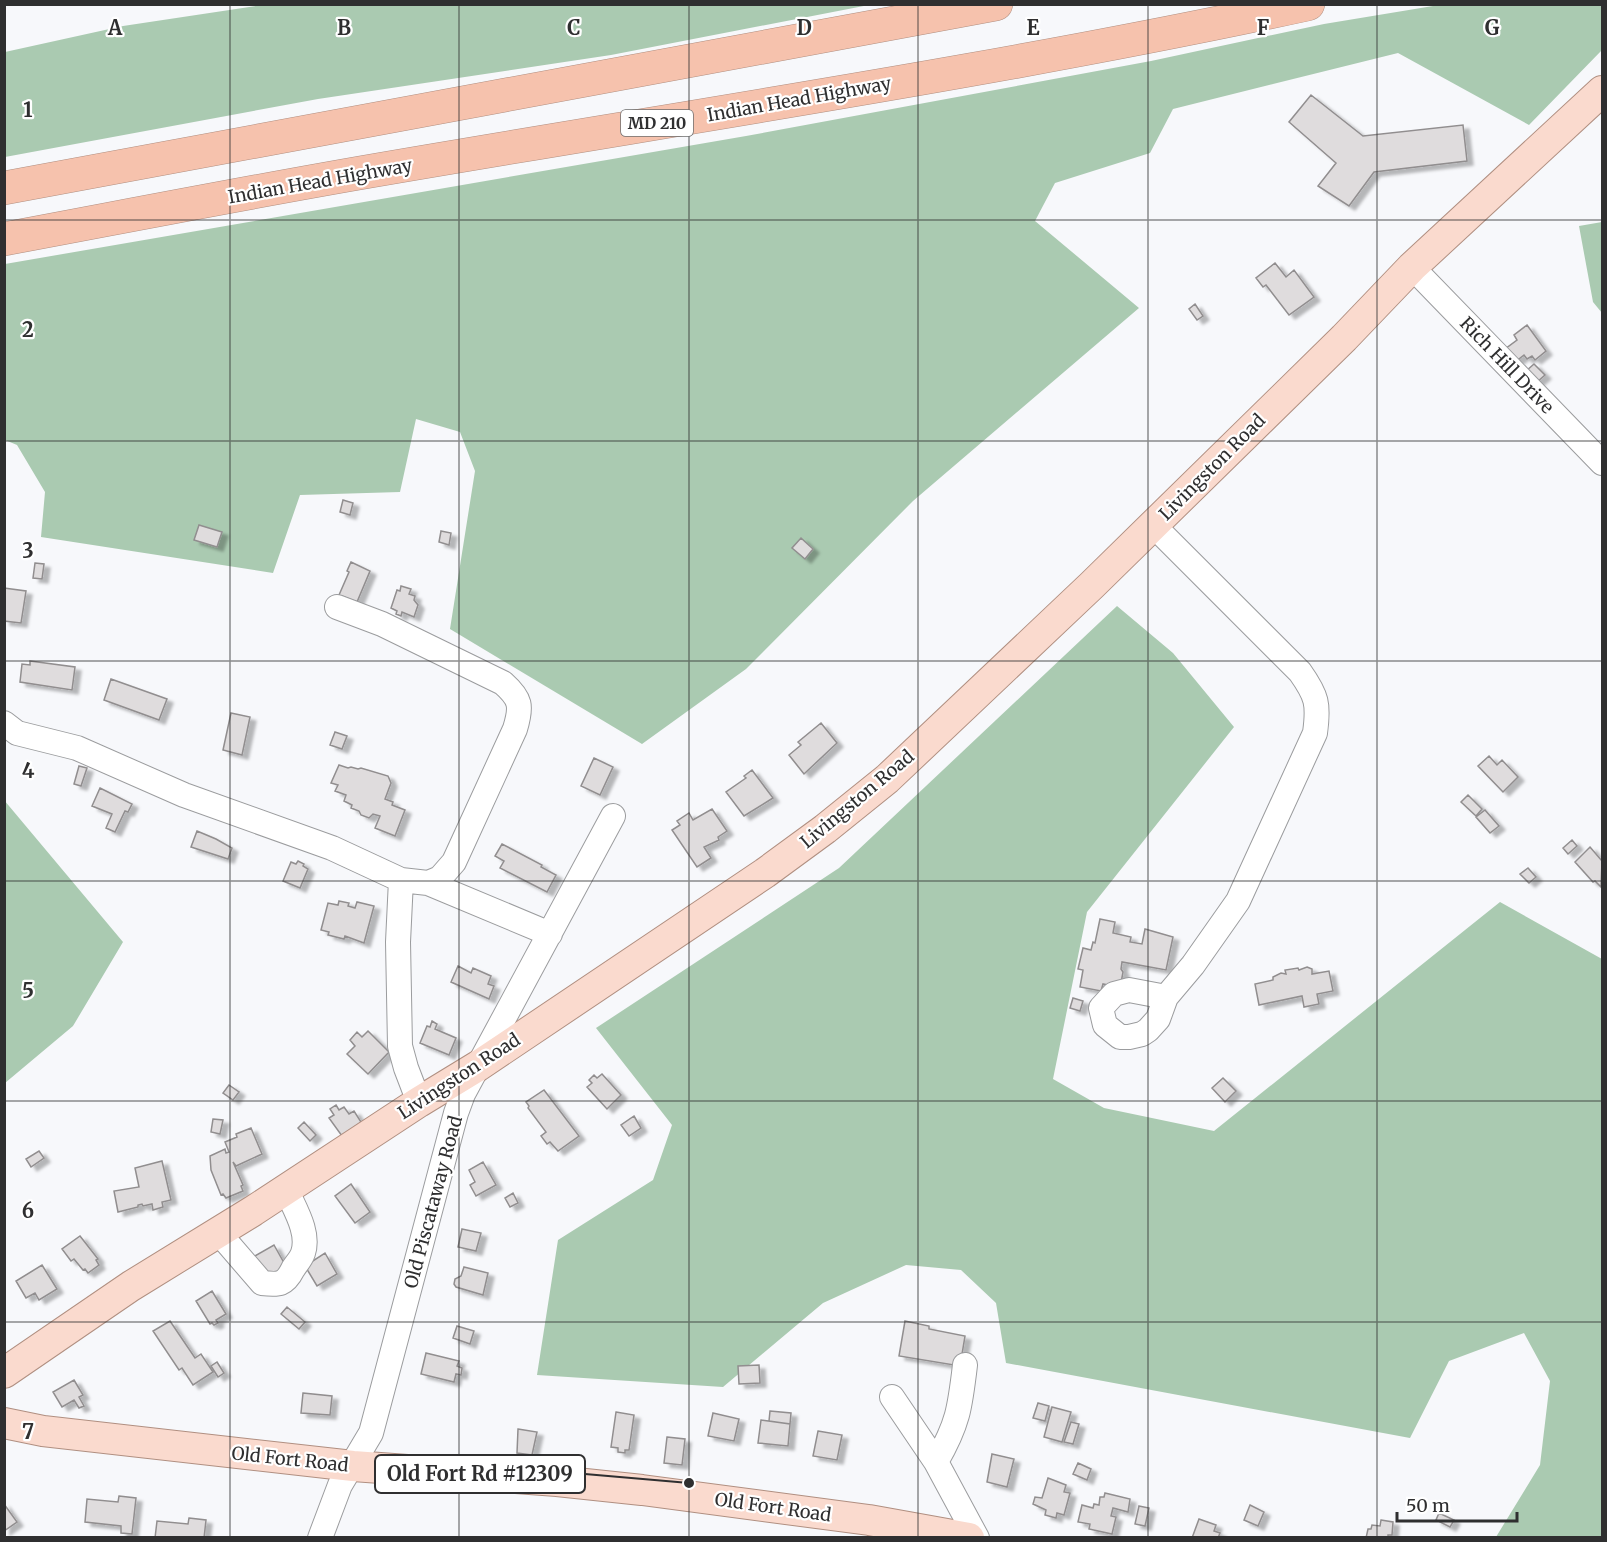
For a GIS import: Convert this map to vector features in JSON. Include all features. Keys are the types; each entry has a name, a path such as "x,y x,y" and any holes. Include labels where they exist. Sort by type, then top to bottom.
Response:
{"highway":[{"path":"4,188 996,4"},
{"name":"Indian Head Highway","path":"4,239 367,172 971,70 1308,4"}],"main road":[{"name":"Livingston Road","path":"4,1373 131,1286 478,1066 592,987 643,956 765,873 825,829 887,778 1153,525 1344,338 1412,267 1602,91"},
{"name":"Old Fort Road","path":"4,1424 43,1431 353,1466 557,1481 642,1490 869,1520 969,1538"}],"street":[{"name":"Rich Hill Drive","path":"1412,267 1602,463"},
{"path":"1153,525 1300,672 1314,691 1317,711 1315,733 1238,902 1193,966 1166,997"},
{"path":"337,607 382,624 503,683 513,692 519,702 519,717 515,729 454,862 440,878 428,883"},
{"path":"4,723 17,732 77,748 184,795 332,848 401,880 428,883 549,934"},
{"name":"Old Piscataway Road","path":"320,1538 340,1485 371,1433 463,1094 613,816"},
{"path":"401,880 398,942 400,1046 419,1102"},
{"path":"218,1232 262,1283 278,1285 290,1278 305,1243 304,1234 286,1189"},
{"path":"936,1462 956,1423 960,1409 965,1365"},
{"path":"892,1397 936,1462 977,1538"}],"green space":[{"path":"262,5 869,5 611,55 318,99 5,157 5,52 123,26"},
{"path":"1439,5 1602,5 1602,50 1529,125 1398,53 1173,109 1150,153 1055,183 1035,221 1139,308 913,501 746,669 642,744 450,629 475,471 460,432 416,419 400,492 300,495 273,573 41,537 45,492 17,445 5,440 5,264 746,136 1151,61 1324,24"},
{"path":"1602,222 1602,313 1593,302 1579,226"},
{"path":"1117,606 1173,653 1234,727 1087,912 1053,1079 1104,1108 1214,1131 1500,902 1602,959 1602,1537 1496,1537 1540,1465 1550,1381 1524,1333 1449,1361 1410,1438 1006,1363 996,1303 961,1270 906,1265 823,1303 723,1387 537,1375 558,1240 653,1180 672,1125 596,1028 839,868"},
{"path":"4,800 123,942 73,1026 5,1083"}],"building":[{"path":"1311,95 1363,136 1463,125 1467,161 1374,172 1349,206 1318,186 1336,163 1289,122"},
{"path":"1275,263 1286,277 1294,270 1314,297 1289,315 1266,285 1263,287 1256,278"},
{"path":"1195,304 1203,316 1197,320 1189,309"},
{"path":"1527,325 1546,351 1535,360 1532,356 1527,359 1524,355 1510,366 1501,352 1517,340 1514,335"},
{"path":"1534,364 1545,375 1536,383 1525,372"},
{"path":"343,500 353,503 350,515 340,512"},
{"path":"199,525 222,532 217,547 194,540"},
{"path":"441,531 451,533 449,545 439,542"},
{"path":"801,538 813,549 805,559 792,548"},
{"path":"351,562 370,571 357,602 339,595"},
{"path":"35,563 44,564 42,579 33,578"},
{"path":"401,586 411,589 409,594 415,596 414,600 418,605 414,617 402,612 401,616 391,608 397,590 400,591"},
{"path":"4,588 26,591 21,623 4,621"},
{"path":"30,661 75,667 72,690 20,682 22,664 30,665"},
{"path":"111,679 167,699 159,720 104,700"},
{"path":"231,713 250,717 242,755 223,750"},
{"path":"821,723 837,743 804,774 789,755 801,745 798,742"},
{"path":"335,732 347,736 342,749 330,745"},
{"path":"1489,756 1497,765 1502,760 1518,777 1503,792 1478,766"},
{"path":"594,758 613,767 600,795 581,786"},
{"path":"339,765 361,768 388,776 391,783 385,799 393,802 392,805 405,810 395,836 375,828 380,816 373,814 369,818 361,815 359,811 351,808 352,805 344,801 346,795 335,791 338,785 331,783"},
{"path":"79,766 87,768 81,786 74,784"},
{"path":"752,770 773,798 744,816 726,792 746,778 744,776"},
{"path":"100,788 132,804 128,812 125,811 115,832 106,828 112,814 92,806"},
{"path":"1468,795 1482,809 1476,816 1461,802"},
{"path":"712,809 727,831 718,837 719,840 704,847 711,858 697,867 672,830 680,825 677,821 689,813 693,820"},
{"path":"1485,810 1499,826 1490,833 1476,817"},
{"path":"197,831 232,848 228,859 191,847"},
{"path":"1572,840 1577,846 1568,854 1563,848"},
{"path":"502,844 556,875 547,892 500,868 504,861 495,856"},
{"path":"1590,847 1602,861 1601,887 1595,881 1593,882 1575,862"},
{"path":"298,861 308,869 300,888 283,881 291,862 296,864"},
{"path":"1528,868 1536,877 1529,883 1520,874"},
{"path":"339,901 349,903 348,906 355,908 357,902 374,906 364,943 345,936 344,939 328,935 329,932 321,930 328,903 338,905"},
{"path":"1100,919 1115,922 1113,933 1131,937 1130,942 1142,944 1145,929 1173,937 1166,970 1122,962 1121,983 1117,987 1103,984 1101,991 1080,987 1083,970 1078,969 1083,948 1091,950 1093,942 1095,943"},
{"path":"458,966 471,973 473,968 491,976 488,984 494,986 489,999 451,982"},
{"path":"1307,967 1312,969 1312,974 1329,971 1333,991 1317,994 1319,1004 1304,1007 1302,996 1259,1005 1255,984 1273,980 1273,977 1281,973 1286,974 1285,970 1298,968 1299,970"},
{"path":"1073,998 1083,1001 1080,1011 1070,1008"},
{"path":"432,1021 437,1024 435,1029 456,1038 449,1055 420,1043 427,1026 430,1027"},
{"path":"368,1031 389,1052 368,1074 347,1054 355,1046 350,1040 357,1032 362,1037"},
{"path":"602,1074 621,1095 607,1109 587,1087 592,1083 589,1080 594,1075 597,1078"},
{"path":"1223,1078 1236,1091 1225,1102 1212,1088"},
{"path":"229,1085 239,1092 233,1100 223,1093"},
{"path":"544,1090 579,1136 558,1151 550,1142 547,1144 541,1136 546,1132 526,1102"},
{"path":"336,1105 339,1110 344,1107 349,1114 354,1111 361,1122 342,1136 329,1118 334,1115 330,1109"},
{"path":"634,1116 641,1128 629,1136 621,1125"},
{"path":"213,1119 223,1120 220,1134 211,1132"},
{"path":"304,1122 316,1135 310,1141 298,1128"},
{"path":"251,1128 262,1154 236,1166 233,1162 243,1185 241,1186 243,1191 226,1198 223,1194 221,1195 211,1170 210,1156 225,1149 226,1153 229,1152 225,1142 237,1137 236,1134"},
{"path":"39,1151 44,1158 31,1167 26,1159"},
{"path":"162,1161 171,1200 162,1202 163,1207 153,1210 152,1204 143,1206 142,1204 118,1212 114,1191 139,1187 135,1168"},
{"path":"483,1162 496,1185 476,1196 470,1185 475,1182 469,1170"},
{"path":"351,1184 370,1212 355,1223 335,1196"},
{"path":"513,1193 518,1203 510,1207 505,1198"},
{"path":"462,1229 481,1233 476,1251 458,1247"},
{"path":"80,1236 98,1259 96,1260 99,1265 88,1273 74,1259 71,1261 62,1249"},
{"path":"274,1245 288,1270 264,1277 253,1257"},
{"path":"325,1253 337,1274 317,1286 305,1266"},
{"path":"42,1265 57,1289 39,1300 35,1293 26,1298 16,1281"},
{"path":"464,1267 488,1273 483,1295 456,1287 455,1279 461,1276"},
{"path":"212,1291 226,1314 216,1320 218,1323 214,1325 210,1324 196,1301"},
{"path":"287,1307 305,1322 299,1329 281,1314"},
{"path":"170,1321 195,1358 201,1354 213,1372 193,1385 182,1368 179,1370 153,1331"},
{"path":"905,1321 929,1326 929,1329 965,1336 960,1366 899,1356"},
{"path":"457,1326 474,1331 470,1344 453,1338"},
{"path":"426,1353 459,1361 457,1366 462,1368 461,1375 456,1374 454,1382 421,1374"},
{"path":"217,1362 224,1373 218,1377 211,1366"},
{"path":"759,1365 760,1383 739,1384 738,1366"},
{"path":"74,1380 83,1395 79,1397 84,1406 79,1408 74,1400 62,1407 53,1392"},
{"path":"303,1393 332,1396 330,1415 301,1413"},
{"path":"1038,1403 1049,1406 1045,1421 1033,1418"},
{"path":"1052,1407 1071,1412 1062,1442 1044,1437"},
{"path":"770,1411 791,1413 790,1424 769,1421"},
{"path":"616,1412 634,1415 629,1450 625,1450 625,1453 618,1452 618,1448 611,1447"},
{"path":"713,1413 739,1419 734,1441 708,1436"},
{"path":"761,1420 790,1424 788,1446 758,1443"},
{"path":"1071,1422 1079,1424 1073,1444 1064,1442"},
{"path":"518,1429 537,1432 532,1455 517,1453"},
{"path":"818,1431 842,1435 837,1460 813,1456"},
{"path":"667,1437 685,1439 682,1465 664,1463"},
{"path":"992,1454 1014,1459 1007,1487 987,1482"},
{"path":"1078,1463 1091,1469 1087,1480 1073,1474"},
{"path":"1048,1478 1066,1485 1064,1492 1070,1493 1064,1515 1057,1513 1056,1518 1045,1515 1046,1510 1033,1504 1035,1497 1042,1498"},
{"path":"1105,1493 1130,1499 1128,1512 1113,1508 1111,1516 1116,1517 1112,1534 1089,1529 1090,1524 1078,1522 1082,1505 1093,1508 1094,1504 1099,1505 1100,1497 1104,1497"},
{"path":"119,1496 136,1498 132,1534 121,1533 121,1526 85,1522 87,1499 118,1502"},
{"path":"4,1504 17,1522 4,1531"},
{"path":"1250,1505 1264,1512 1258,1526 1244,1520"},
{"path":"1139,1506 1149,1508 1145,1526 1135,1524"},
{"path":"1439,1513 1454,1520 1450,1527 1436,1520"},
{"path":"189,1518 206,1520 204,1538 155,1538 157,1521 188,1524"},
{"path":"1199,1519 1216,1525 1214,1531 1220,1533 1218,1538 1192,1538"},
{"path":"1381,1520 1393,1522 1392,1535 1388,1535 1388,1538 1366,1538 1368,1529 1371,1529 1372,1525 1380,1526"}],"place":[{"name":"Old Fort Rd #12309","path":"689,1483"}]}
